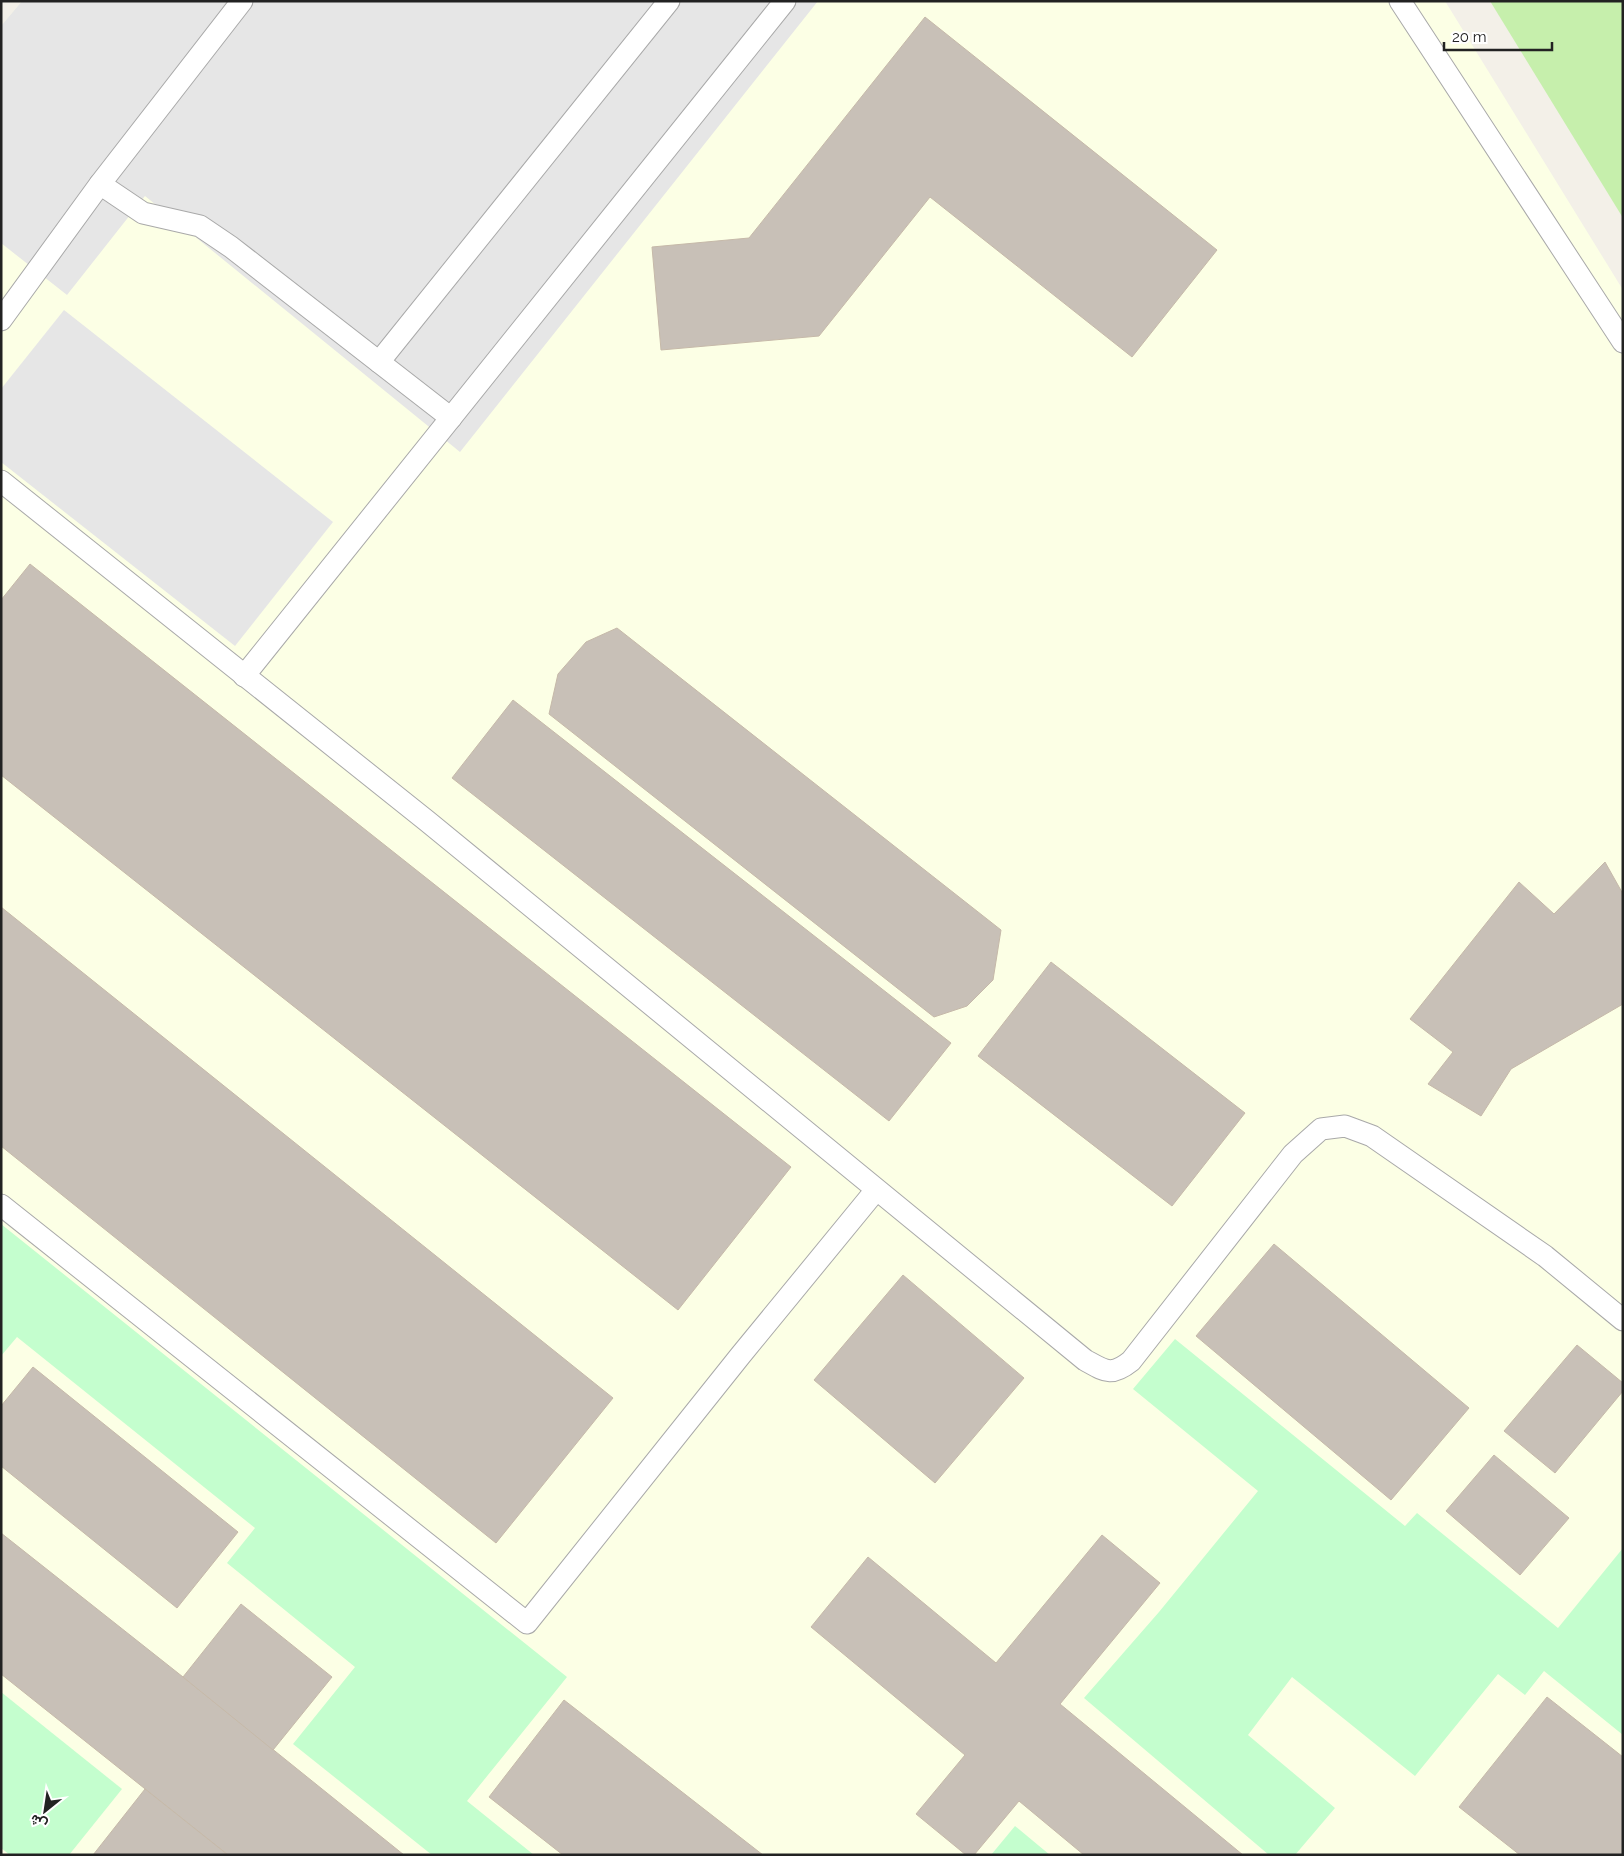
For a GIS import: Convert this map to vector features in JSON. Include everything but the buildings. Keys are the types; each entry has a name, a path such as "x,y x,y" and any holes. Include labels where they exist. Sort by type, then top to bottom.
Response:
{"lane":[{"path":"1,320 100,184 242,1"},
{"path":"379,362 669,1"},
{"path":"244,676 785,1"},
{"path":"1400,1 1623,342"},
{"path":"100,184 144,213 200,226 231,247 451,418"},
{"path":"1,481 419,815 1085,1360 1104,1371 1120,1370 1131,1361 1293,1154 1321,1130 1345,1126 1372,1136 1536,1250 1623,1320"},
{"path":"1,1205 527,1623 740,1356 876,1190"}],"shaded area":[{"path":"22,1 1445,1 1623,290 1623,1855 1,1855 1,26"},
{"path":"22,1 818,1 460,452 145,196 67,295 1,243 1,26"},
{"path":"64,310 333,522 235,646 1,462 1,389"}],"green space":[{"path":"1490,1 1623,1 1623,218"},
{"path":"1,1224 567,1677 467,1801 534,1855 432,1855 293,1744 355,1667 227,1563 255,1528 17,1337 1,1356"},
{"path":"1175,1339 1405,1526 1417,1513 1558,1628 1623,1548 1623,1735 1544,1671 1525,1695 1498,1674 1415,1776 1292,1677 1248,1735 1335,1808 1295,1855 1269,1855 1084,1698 1159,1612 1258,1491 1133,1389"},
{"path":"1,1692 122,1789 69,1855 10,1855 1,1848"},
{"path":"1015,1826 1050,1855 991,1855"}]}
